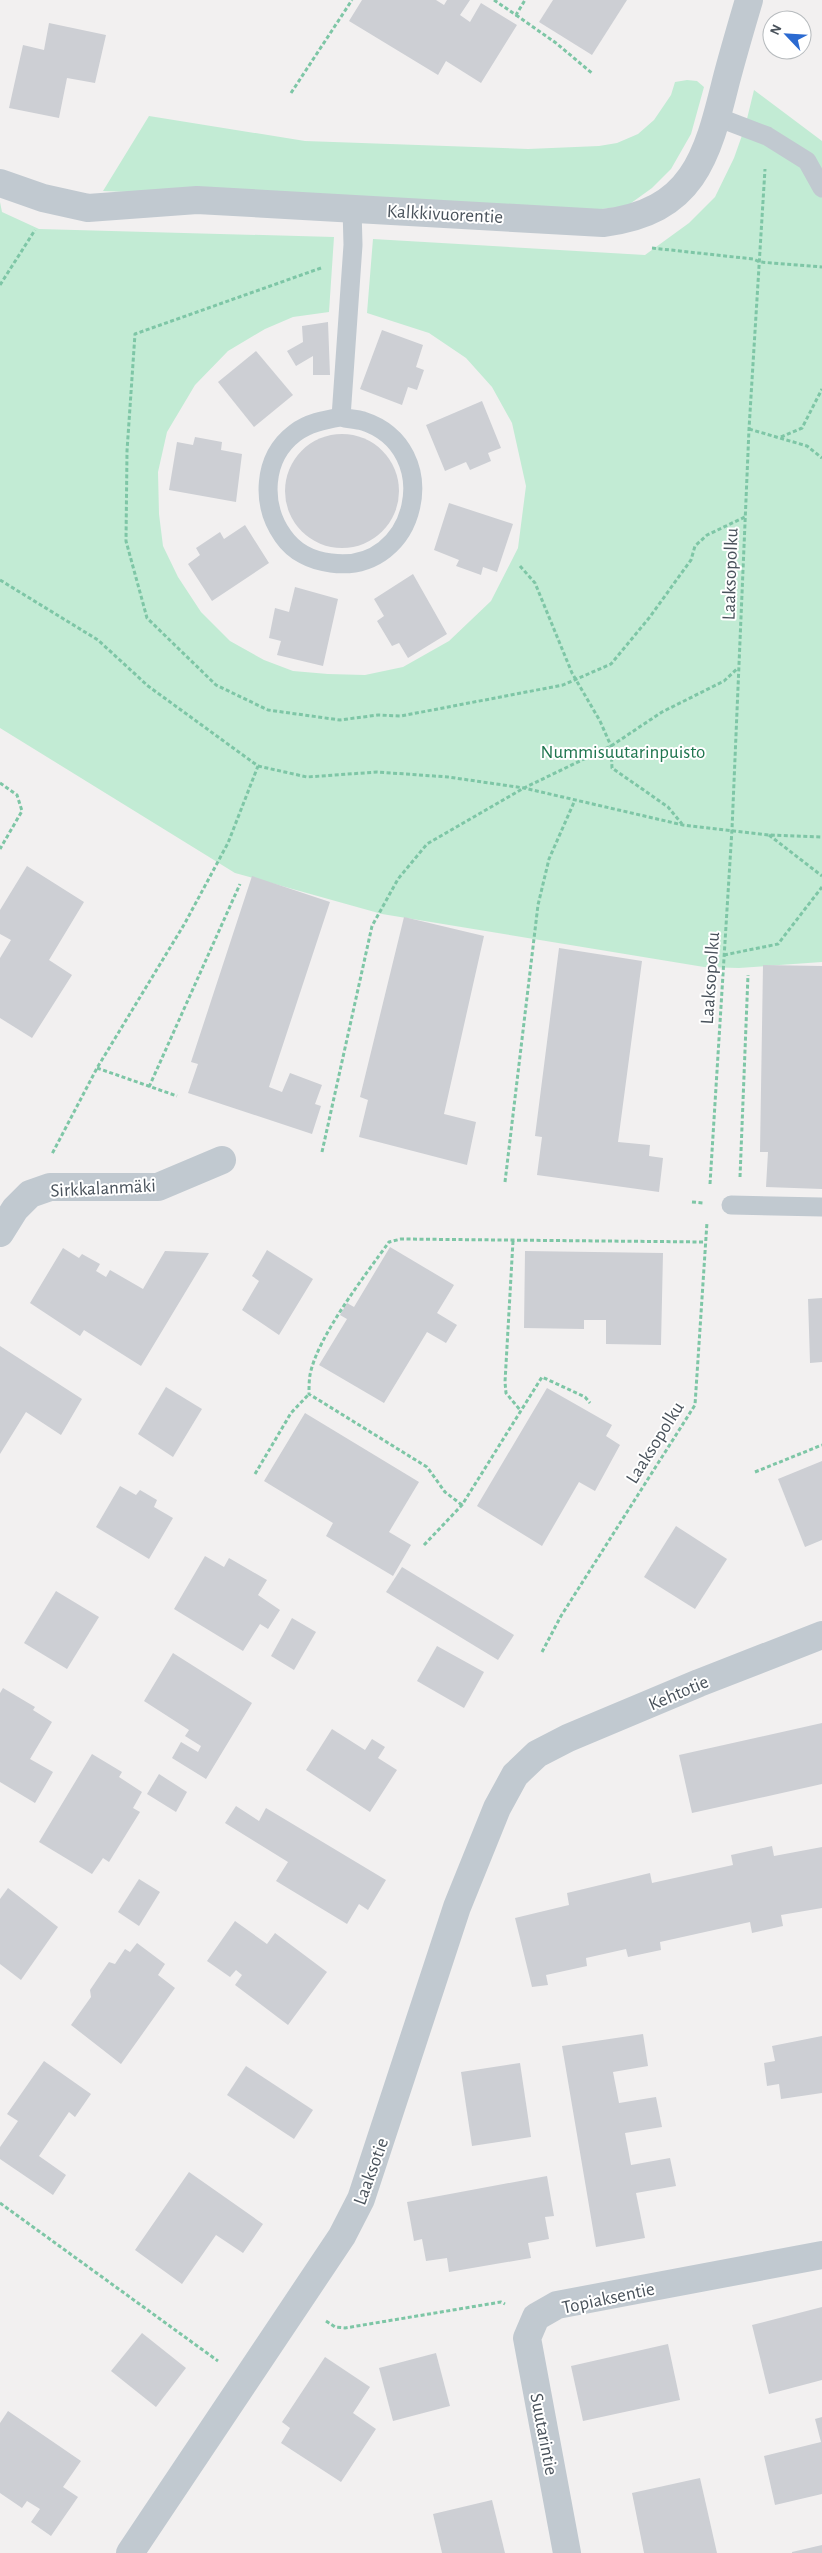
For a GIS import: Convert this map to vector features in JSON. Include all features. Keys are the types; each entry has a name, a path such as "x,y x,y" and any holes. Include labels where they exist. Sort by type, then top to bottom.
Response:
{"street":[{"name":"Kalkkivuorentie","path":"0,183 44,198 88,208 197,200 603,223 624,220 648,213 680,191 704,158 750,0"},
{"name":"Sirkkalanmäki","path":"0,1234 15,1209 30,1194 50,1188 158,1187 222,1160"},
{"name":"Kehtotie","path":"537,1754 568,1738 699,1683 822,1636"},
{"name":"Laaksotie","path":"130,2553 342,2236 361,2199 458,1907 510,1783 515,1775 537,1754"},
{"name":"Topiaksentie","path":"536,2317 557,2305 822,2255"},
{"name":"Suutarintie","path":"536,2317 527,2338 567,2553"}],"lane":[{"path":"717,117 767,136 807,161 822,188"},
{"path":"341,417 354,245 352,208"},
{"path":"341,417 363,421 383,431 400,447 412,474 414,494 406,522 390,546 361,562 338,564 322,562 307,556 286,540 276,526 270,511 268,487 270,472 275,458 294,434 316,422 341,417"},
{"path":"735,1205 822,1207"}],"path":[{"path":"291,92 352,0"},
{"path":"494,0 556,43 592,74"},
{"path":"516,15 525,0"},
{"name":"Laaksopolku","path":"710,1194 732,829 748,429 767,136"},
{"path":"0,285 39,223 44,198"},
{"path":"646,247 753,259 760,262 822,267"},
{"path":"780,438 802,428 822,389"},
{"path":"748,429 806,446 822,458"},
{"path":"520,566 535,583 572,673 600,721 610,746 612,768 668,807 683,824"},
{"path":"0,580 98,640 148,686 258,766 307,777 377,772 448,776 524,788 683,824 768,835 822,837"},
{"path":"322,1152 372,926 398,878 427,844 524,788 610,746 662,712 724,681 739,668"},
{"path":"49,1160 97,1068 186,923 228,843 258,766"},
{"path":"0,783 17,795 22,811 0,848"},
{"path":"505,1182 538,905 549,859 575,800"},
{"path":"768,835 822,876"},
{"path":"149,1086 240,884"},
{"path":"724,955 778,944 822,887"},
{"path":"735,1205 748,975"},
{"path":"97,1068 177,1096"},
{"name":"Laaksopolku","path":"542,1652 561,1616 695,1405 708,1213"},
{"path":"255,1474 291,1413 309,1394 310,1374 322,1344 352,1294 389,1242 401,1239 705,1242"},
{"path":"513,1241 505,1382 506,1393 521,1411"},
{"path":"424,1545 462,1505 542,1377 585,1397 590,1404"},
{"path":"309,1394 427,1468 445,1492 462,1505"},
{"path":"755,1472 822,1445"},
{"path":"0,2204 246,2380"},
{"name":"Topiaksentie","path":"319,2317 335,2327 345,2328 501,2302 536,2317"}],"green space":[{"path":"697,81 704,87 691,134 671,169 652,188 627,206 593,210 103,191 149,116 305,141 528,149 599,146 617,143 638,134 654,120 671,95 675,82"},
{"name":"Nummisuutarinpuisto","path":"754,90 822,141 822,962 739,968 704,967 382,914 235,873 0,728 0,202 2,212 39,229 334,237 329,312 293,317 265,329 228,351 195,385 167,432 158,472 159,514 163,546 178,577 201,612 230,641 264,660 293,671 365,675 403,667 449,641 491,601 518,548 526,486 512,423 492,387 466,358 429,333 367,313 373,239 645,255 689,223 715,197 734,158 745,127"}],"building":[{"path":"362,0 436,0 444,5 447,0 470,0 460,15 470,22 481,3 517,25 481,83 446,61 438,75 349,21"},
{"path":"553,0 627,0 592,55 539,22"},
{"path":"49,23 106,35 95,83 67,78 59,118 9,108 23,45 44,50"},
{"path":"328,322 330,375 313,375 313,356 296,366 287,351 303,342 302,326"},
{"path":"382,330 423,345 416,367 424,370 417,390 408,387 402,405 360,389"},
{"path":"256,351 293,395 254,427 218,382"},
{"path":"482,401 501,448 488,453 491,461 470,470 466,462 445,471 426,425"},
{"path":"342,434 364,439 382,451 394,469 399,491 394,513 382,531 364,543 342,548 320,543 302,531 290,513 285,491 290,469 302,451 320,439"},
{"path":"195,437 222,442 221,450 242,454 236,502 169,490 177,442 193,445"},
{"path":"449,503 513,524 497,572 483,567 481,575 456,566 459,560 434,550"},
{"path":"245,525 269,563 212,601 188,564 200,555 196,548 220,532 224,539"},
{"path":"413,574 447,634 408,658 399,643 392,646 377,621 384,616 374,599"},
{"path":"295,587 338,599 323,666 277,655 281,641 269,638 275,608 289,612"},
{"path":"27,866 84,902 49,960 72,975 32,1038 0,1018 0,958 11,940 0,934 0,910"},
{"path":"252,876 330,902 269,1087 282,1092 290,1073 322,1085 315,1104 321,1106 312,1134 188,1093 198,1064 191,1062"},
{"path":"404,917 484,936 444,1114 476,1122 467,1165 359,1137 368,1100 360,1097"},
{"path":"559,948 642,961 618,1142 650,1145 649,1156 663,1158 659,1192 537,1175 542,1137 535,1136"},
{"path":"763,965 822,966 822,1189 766,1187 768,1152 760,1152"},
{"path":"390,1247 454,1285 437,1313 457,1325 446,1343 427,1332 384,1403 319,1365 347,1319 340,1315 347,1303 354,1307"},
{"path":"63,1248 79,1258 82,1254 100,1264 96,1271 106,1277 110,1270 143,1289 165,1251 209,1253 141,1366 84,1330 80,1336 30,1303"},
{"path":"267,1250 313,1279 279,1335 242,1310 259,1281 252,1276"},
{"path":"525,1251 663,1253 661,1345 606,1344 606,1320 584,1320 584,1329 524,1328"},
{"path":"822,1298 822,1362 810,1363 808,1299"},
{"path":"0,1346 82,1399 61,1435 26,1412 0,1454"},
{"path":"166,1387 202,1409 173,1457 138,1434"},
{"path":"547,1388 612,1425 606,1436 620,1445 595,1491 579,1482 542,1546 477,1506"},
{"path":"305,1413 419,1482 389,1532 411,1545 393,1576 326,1536 333,1523 264,1481"},
{"path":"822,1461 822,1540 805,1547 778,1479"},
{"path":"120,1486 136,1495 140,1490 157,1500 154,1507 173,1518 149,1559 96,1527"},
{"path":"676,1526 727,1559 695,1609 644,1577"},
{"path":"205,1556 224,1567 229,1558 267,1580 258,1595 280,1610 268,1629 260,1624 243,1651 174,1609"},
{"path":"402,1567 514,1635 498,1660 386,1592"},
{"path":"56,1591 99,1617 67,1669 24,1643"},
{"path":"292,1618 316,1632 294,1670 271,1656"},
{"path":"437,1646 484,1672 464,1708 417,1681"},
{"path":"173,1653 252,1703 206,1779 172,1758 181,1742 198,1752 201,1746 185,1736 189,1730 144,1701"},
{"path":"3,1688 35,1707 33,1710 52,1722 30,1759 53,1772 35,1803 0,1782 0,1693"},
{"path":"822,1723 822,1784 692,1813 679,1755"},
{"path":"332,1729 365,1750 372,1739 385,1747 378,1758 397,1770 370,1812 306,1770"},
{"path":"92,1754 122,1772 119,1777 142,1792 133,1808 140,1812 109,1862 103,1858 92,1874 39,1842"},
{"path":"159,1774 187,1792 176,1812 147,1794"},
{"path":"236,1806 259,1821 266,1808 386,1880 368,1910 359,1904 347,1924 276,1881 288,1862 225,1823"},
{"path":"772,1846 774,1856 822,1847 822,1908 781,1915 783,1926 752,1933 750,1922 660,1942 661,1950 628,1957 626,1949 586,1958 587,1966 546,1975 548,1985 532,1987 515,1918 569,1905 567,1893 650,1873 652,1883 733,1865 731,1855"},
{"path":"139,1879 160,1892 139,1926 118,1912"},
{"path":"8,1888 58,1927 21,1980 0,1964 0,1899"},
{"path":"235,1921 267,1944 275,1933 327,1972 288,2025 235,1985 242,1975 236,1970 230,1977 207,1961"},
{"path":"137,1943 165,1964 158,1975 175,1988 121,2064 71,2025 91,1997 90,1990 109,1962 115,1964 125,1949 130,1952"},
{"path":"643,2034 648,2066 613,2072 619,2103 656,2097 662,2127 625,2133 631,2165 670,2158 676,2186 636,2193 645,2238 596,2247 562,2046"},
{"path":"822,2036 822,2093 781,2099 779,2084 767,2086 764,2063 775,2061 772,2046"},
{"path":"44,2061 91,2094 75,2117 69,2112 39,2156 66,2175 53,2195 0,2159 0,2147 18,2121 7,2114"},
{"path":"520,2063 531,2137 472,2146 461,2072"},
{"path":"246,2066 313,2110 294,2139 227,2095"},
{"path":"189,2172 263,2224 243,2253 216,2235 182,2284 135,2250"},
{"path":"547,2176 554,2216 545,2217 549,2239 528,2243 531,2258 449,2272 447,2258 426,2261 422,2239 414,2241 407,2202"},
{"path":"822,2307 822,2380 769,2394 752,2325"},
{"path":"142,2333 186,2368 156,2407 111,2371"},
{"path":"668,2344 680,2400 583,2421 571,2366"},
{"path":"436,2353 450,2406 393,2421 379,2368"},
{"path":"325,2357 370,2387 353,2413 376,2429 341,2482 281,2443 290,2428 282,2422"},
{"path":"8,2411 81,2461 63,2487 78,2497 51,2536 31,2522 40,2509 27,2501 22,2508 0,2493 0,2423"},
{"path":"822,2417 822,2494 775,2505 764,2456 821,2442 815,2419"},
{"path":"700,2478 717,2553 644,2553 632,2493"},
{"path":"492,2500 505,2553 442,2553 433,2514"},
{"path":"822,2545 822,2553 792,2553 792,2552"}]}
